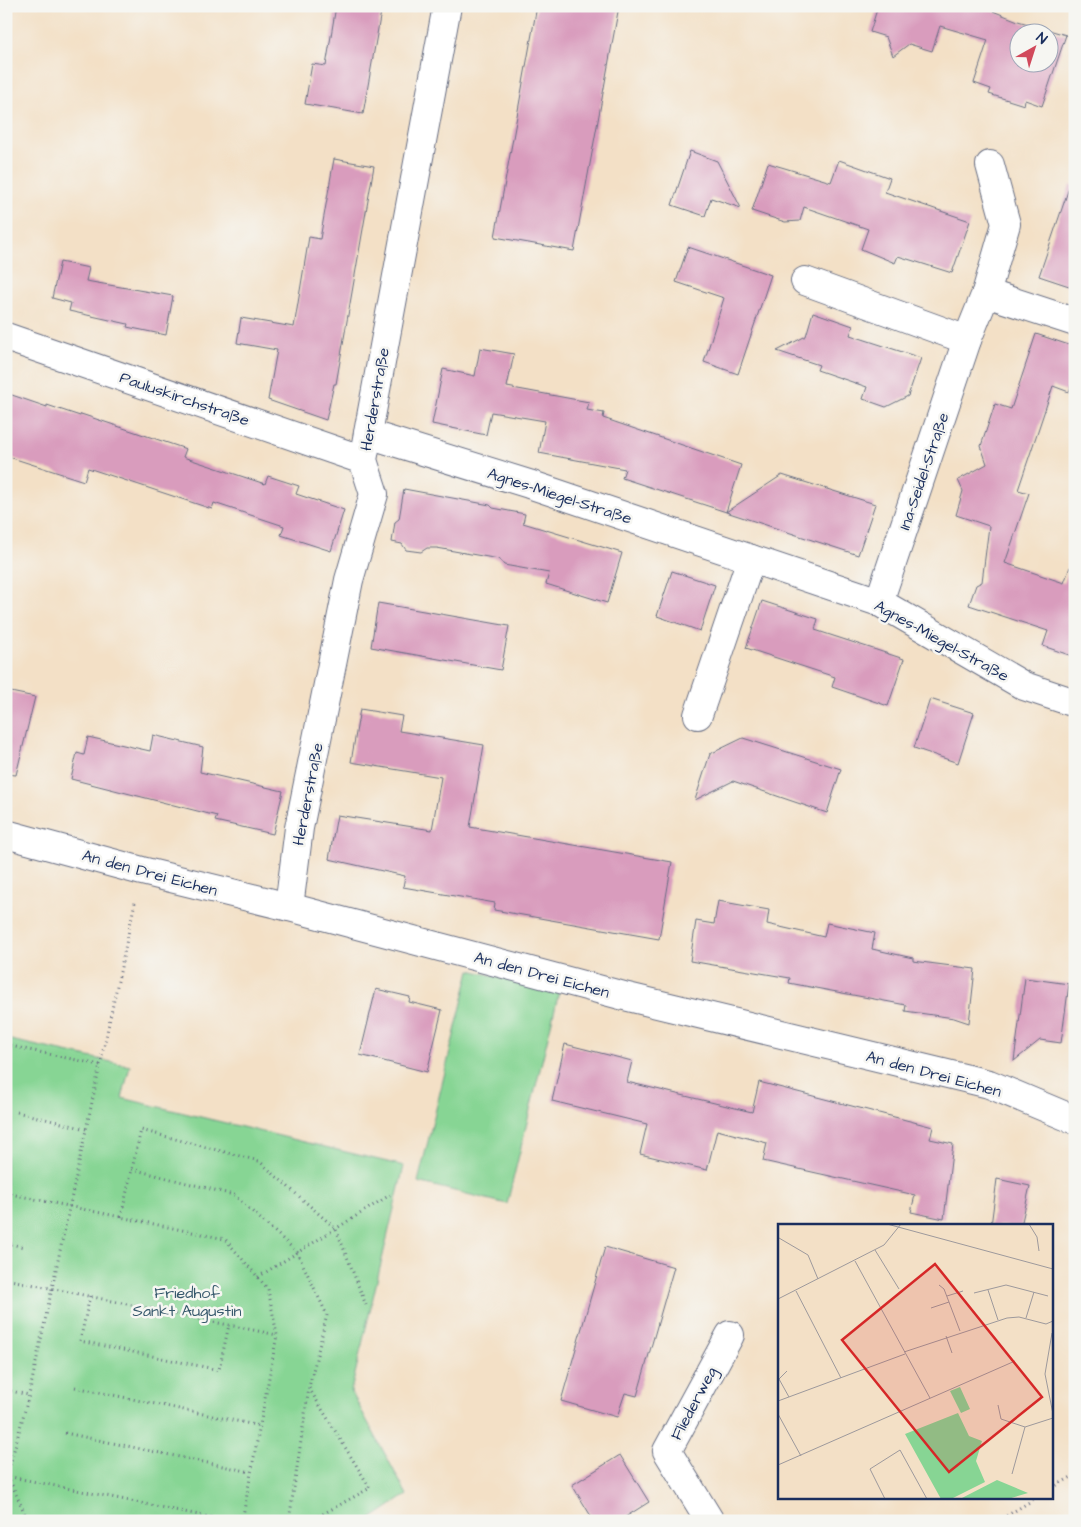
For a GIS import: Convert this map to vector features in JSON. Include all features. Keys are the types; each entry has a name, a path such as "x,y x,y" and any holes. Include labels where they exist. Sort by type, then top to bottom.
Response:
{"street":[{"name":"Herderstraße","path":"289,907 299,828 347,590 374,494 366,447 447,6"},
{"name":"Ina-Seidel-Straße","path":"879,602 967,340 986,293 1006,224 990,165"},
{"path":"805,281 967,340"},
{"path":"986,293 1075,322"},
{"name":"Pauluskirchstraße","path":"6,337 366,447"},
{"name":"Agnes-Miegel-Straße","path":"366,447 529,484 879,602 1024,686 1075,703"},
{"path":"698,715 751,559"},
{"name":"An den Drei Eichen","path":"6,834 624,996 988,1084 1075,1120"},
{"name":"Fliederweg","path":"710,1521 667,1451 730,1335"}],"path":[{"path":"28,1521 7,1476 29,1395 142,871"},
{"path":"6,1044 100,1065"},
{"path":"17,1112 86,1129"},
{"path":"121,1217 141,1130 259,1161 336,1229 366,1305"},
{"path":"132,1169 234,1195 297,1252 326,1315 309,1387 288,1521"},
{"path":"6,1193 225,1239 268,1289 278,1334 242,1521"},
{"path":"258,1277 390,1195"},
{"path":"6,1243 24,1247"},
{"path":"6,1279 278,1334"},
{"path":"90,1296 80,1341 219,1370 229,1325"},
{"path":"75,1387 260,1426"},
{"path":"309,1387 370,1488 310,1521"},
{"path":"6,1390 29,1395"},
{"path":"65,1433 251,1472"},
{"path":"1054,1487 1075,1475"},
{"path":"7,1476 230,1521"},
{"path":"998,1521 1033,1500"}],"green space":[{"path":"470,970 559,992 507,1204 418,1182"},
{"name":"Friedhof Sankt Augustin","path":"6,1039 130,1066 122,1098 404,1166 351,1391 407,1495 368,1521 6,1521"}],"building":[{"path":"336,6 382,6 363,114 305,104 312,64 326,66"},
{"path":"537,6 619,6 574,251 495,237"},
{"path":"878,6 980,6 1021,22 1008,22 1008,72 1053,72 1042,106 1025,100 1024,105 989,94 991,89 974,83 988,40 940,26 932,51 909,44 893,56 886,37 870,32"},
{"path":"1058,33 1066,35 1058,59"},
{"path":"690,151 717,161 741,208 711,198 705,216 672,205"},
{"path":"334,159 374,166 336,384 334,384 326,420 268,400 277,350 237,343 241,318 294,327 309,237 320,239"},
{"path":"839,160 890,178 885,192 970,221 952,273 898,256 895,263 861,249 868,229 804,207 800,221 785,222 752,211 768,163 831,182"},
{"path":"1070,185 1075,186 1075,288 1039,276"},
{"path":"688,247 771,275 738,374 704,362 724,298 676,282"},
{"path":"60,262 89,268 86,281 173,296 166,335 127,327 128,324 69,311 71,303 52,298"},
{"path":"813,312 853,326 850,335 921,358 908,396 886,407 863,399 867,387 817,370 819,365 777,351 806,336"},
{"path":"1036,334 1075,347 1075,375 1069,392 1053,386 1018,490 1029,493 1005,563 1064,583 1070,567 1075,567 1075,657 1043,646 1048,631 969,605 976,585 982,582 989,526 956,515 963,491 958,480 987,464 981,446 995,404 1011,409"},
{"path":"480,348 514,354 507,387 589,402 587,410 604,413 603,418 741,465 726,512 622,478 625,469 539,453 545,421 491,412 486,435 432,424 443,369 475,376"},
{"path":"6,393 47,407 47,405 80,416 81,414 186,449 183,457 265,484 268,476 299,486 296,494 344,510 331,551 281,535 284,526 214,503 212,509 88,468 84,481 6,456"},
{"path":"782,475 875,504 858,555 726,512"},
{"path":"404,489 490,505 493,508 525,514 523,523 622,553 607,603 546,584 549,573 504,565 499,559 437,548 427,548 421,552 406,550 402,544 392,542 395,522 399,519"},
{"path":"672,571 715,585 700,631 657,616"},
{"path":"762,601 818,619 815,630 904,659 888,706 832,687 835,677 746,648"},
{"path":"378,603 509,626 501,670 371,647"},
{"path":"6,691 35,697 16,775 6,774"},
{"path":"930,699 974,713 958,763 914,748"},
{"path":"360,709 402,716 399,731 484,745 470,827 672,862 659,939 494,910 495,903 403,887 405,876 329,859 337,815 432,830 441,777 351,762"},
{"path":"153,735 203,747 200,772 283,791 273,834 215,821 217,816 71,779 77,753 84,755 88,737 150,751"},
{"path":"743,738 841,769 827,813 733,781 695,800 710,754"},
{"path":"718,901 769,910 767,924 824,937 827,923 875,933 872,949 913,958 913,961 975,969 969,1023 954,1018 905,1011 906,1005 789,983 790,978 690,961 696,921 714,924"},
{"path":"1025,978 1069,984 1061,1043 1040,1040 1014,1061"},
{"path":"376,989 410,997 409,1002 442,1010 427,1072 360,1055"},
{"path":"565,1044 632,1061 627,1082 752,1112 759,1082 933,1127 930,1139 953,1144 944,1219 911,1212 915,1195 763,1161 767,1143 717,1130 707,1170 640,1154 647,1124 552,1101"},
{"path":"997,1179 1030,1186 1021,1224 991,1224"},
{"path":"605,1247 674,1267 637,1396 625,1393 617,1417 561,1401"},
{"path":"620,1455 649,1502 619,1521 594,1521 572,1485"}]}
